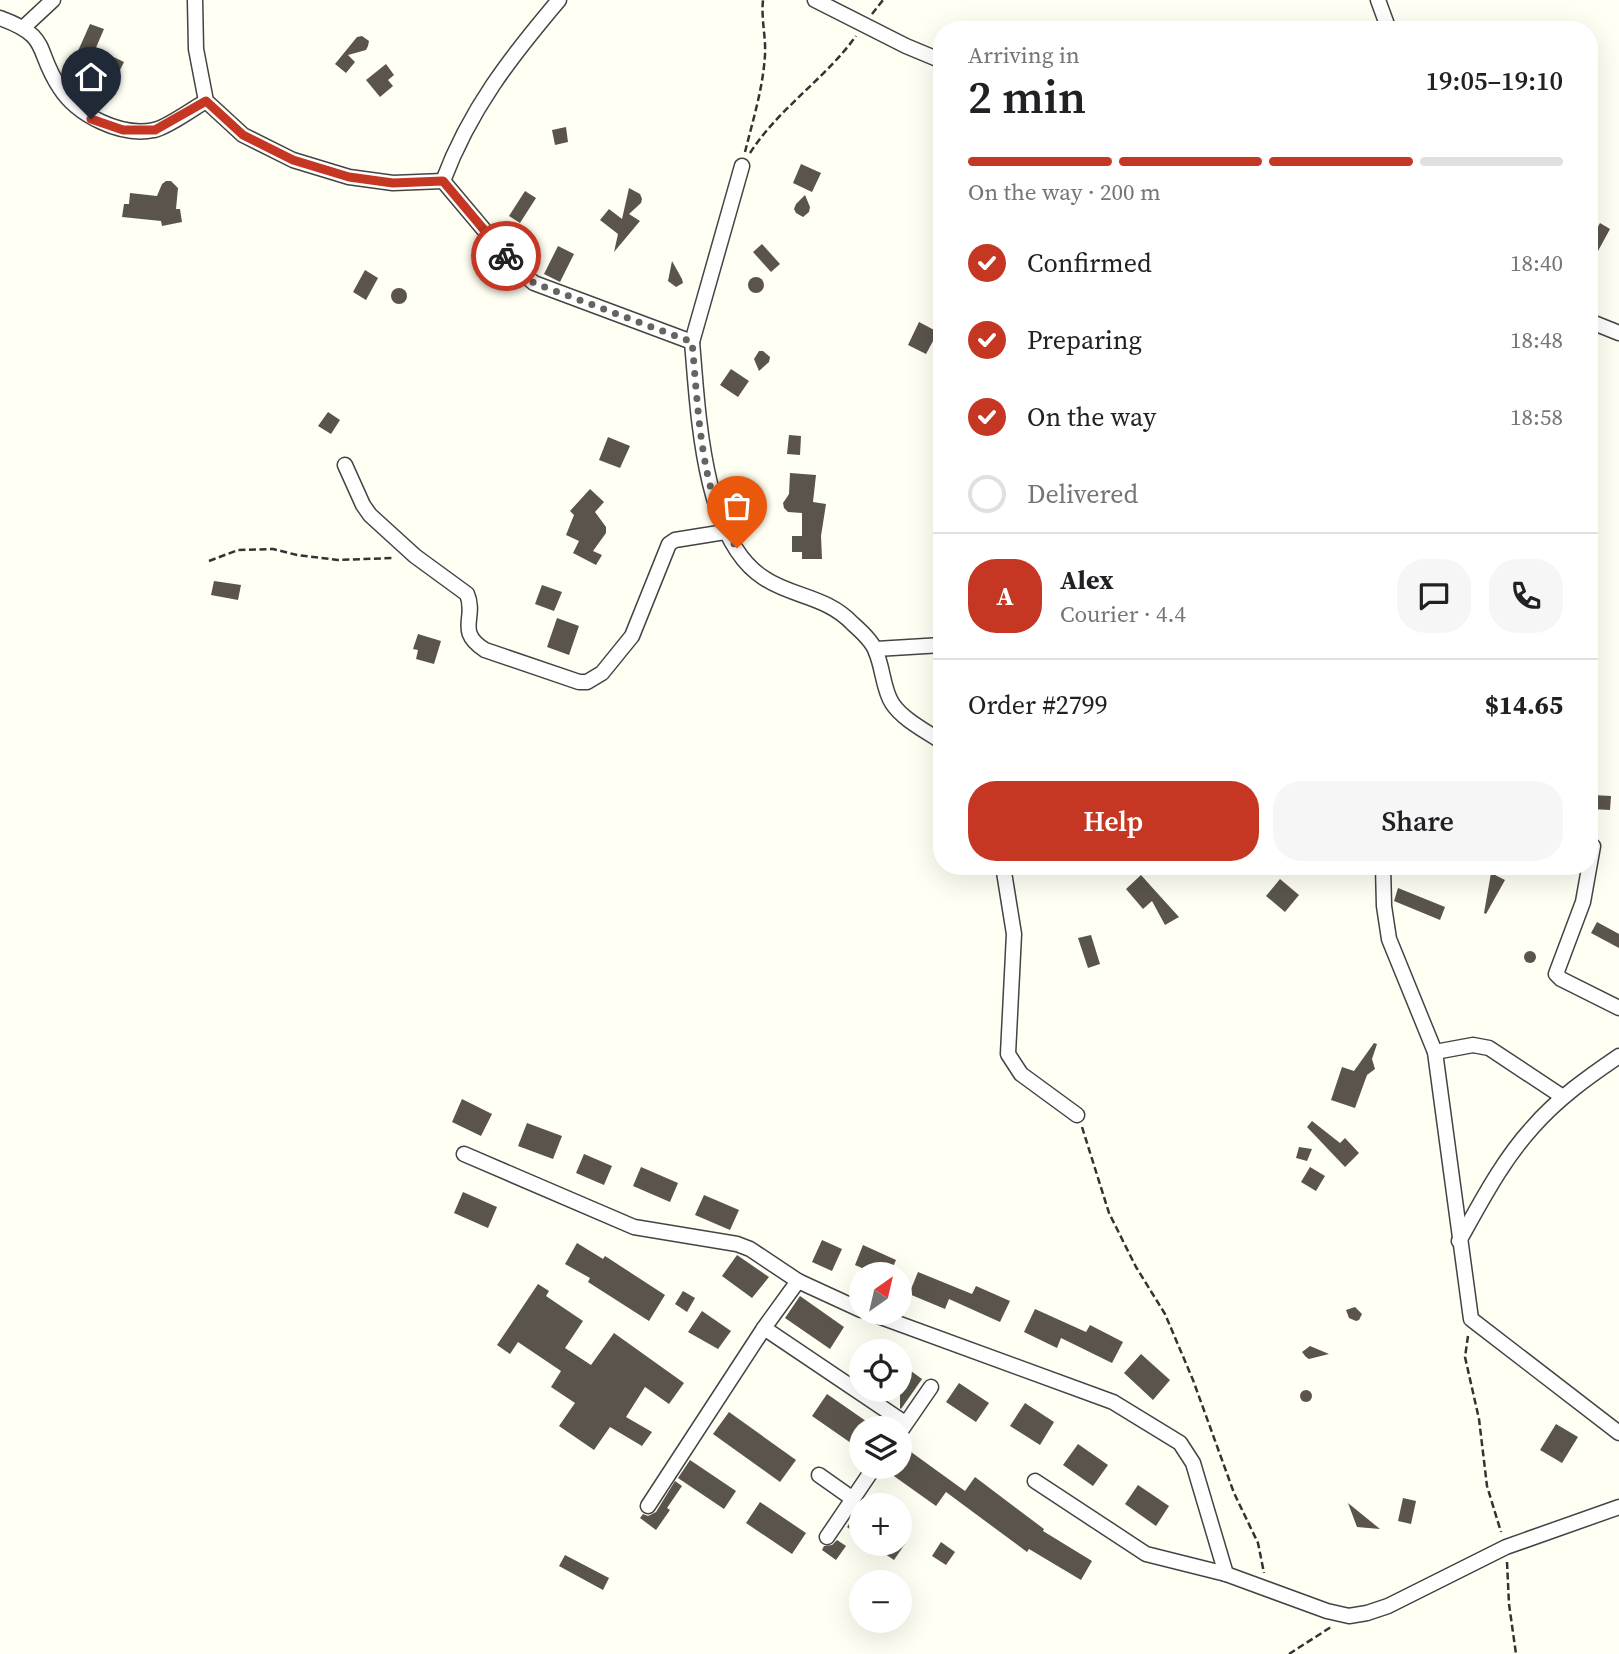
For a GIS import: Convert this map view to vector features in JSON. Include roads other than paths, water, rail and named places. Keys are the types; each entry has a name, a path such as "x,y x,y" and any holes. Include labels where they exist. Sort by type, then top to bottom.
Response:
{"street":[{"path":"24,27 53,0"},
{"path":"195,0 196,49 206,101 243,135 293,160 360,179 393,183 443,181"},
{"path":"443,181 457,144 474,113 514,53 559,0"},
{"path":"816,0 863,26 933,57"},
{"path":"1378,0 1386,21"},
{"path":"0,18 24,27 40,42 61,90 91,119 123,130 155,130 206,101"},
{"path":"742,166 692,342 701,432 711,484 725,532 749,565 764,579 827,604 852,622 876,649 893,705 933,735"},
{"path":"443,181 517,269 534,283 692,342"},
{"path":"1598,325 1619,333"},
{"path":"345,465 363,505 415,556 467,594 467,630 479,646 579,682 587,682 602,673 632,636 669,544 675,540 725,532"},
{"path":"876,649 933,646"},
{"path":"1004,875 1014,934 1007,1054 1021,1074 1077,1115"},
{"path":"1383,875 1389,939 1435,1052 1471,1319 1619,1433"},
{"path":"1588,875 1583,901 1556,974 1619,1008"},
{"path":"1435,1052 1473,1045 1489,1048 1563,1097"},
{"path":"1459,1241 1490,1185 1531,1128 1563,1097 1619,1056"},
{"path":"464,1154 634,1227 737,1244 750,1249 798,1281 849,1304"},
{"path":"648,1506 764,1328 798,1281"},
{"path":"902,1325 1112,1402 1180,1443 1193,1463 1226,1574"},
{"path":"764,1328 887,1416"},
{"path":"910,1416 931,1387"},
{"path":"819,1475 849,1496"},
{"path":"1035,1481 1146,1554 1226,1574 1327,1611 1349,1616 1367,1614 1388,1606 1506,1547 1619,1507"},
{"path":"827,1537 849,1505"}]}
